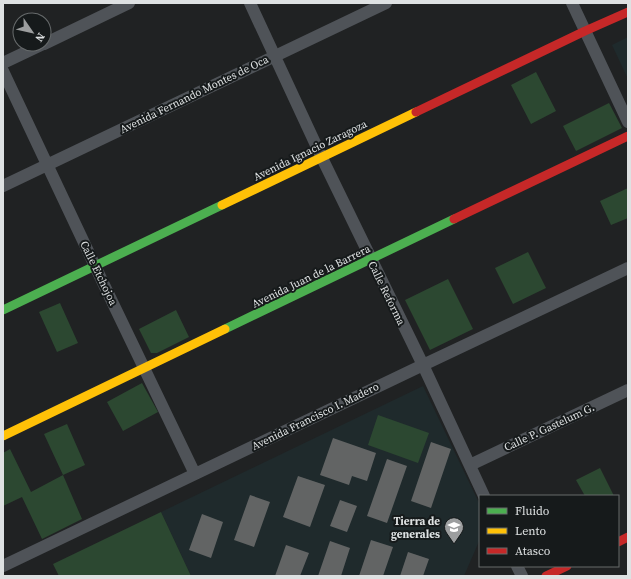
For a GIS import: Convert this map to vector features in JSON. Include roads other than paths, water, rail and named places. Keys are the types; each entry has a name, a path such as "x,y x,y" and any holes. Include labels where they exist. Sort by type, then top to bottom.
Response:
{"street":[{"path":"52,40 129,3"},
{"name":"Calle Reforma","path":"250,3 276,55 322,158 484,495"},
{"name":"Avenida Fernando Montes de Oca","path":"3,186 386,3"},
{"path":"572,3 628,122"},
{"name":"Avenida Ignacio Zaragoza","path":"3,310 585,31 628,12"},
{"path":"3,63 27,52"},
{"name":"Calle Etchojoa","path":"3,71 95,266 196,474"},
{"name":"Avenida Juan de la Barrera","path":"3,436 628,136"},
{"name":"Avenida Francisco I. Madero","path":"3,566 628,268"},
{"name":"Calle P. Gastelum G.","path":"470,465 628,390"},
{"path":"619,542 628,537"},
{"path":"518,567 522,576"},
{"path":"546,576 565,567"}],"place":[{"name":"Tierra de generales","path":"454,544"}]}
